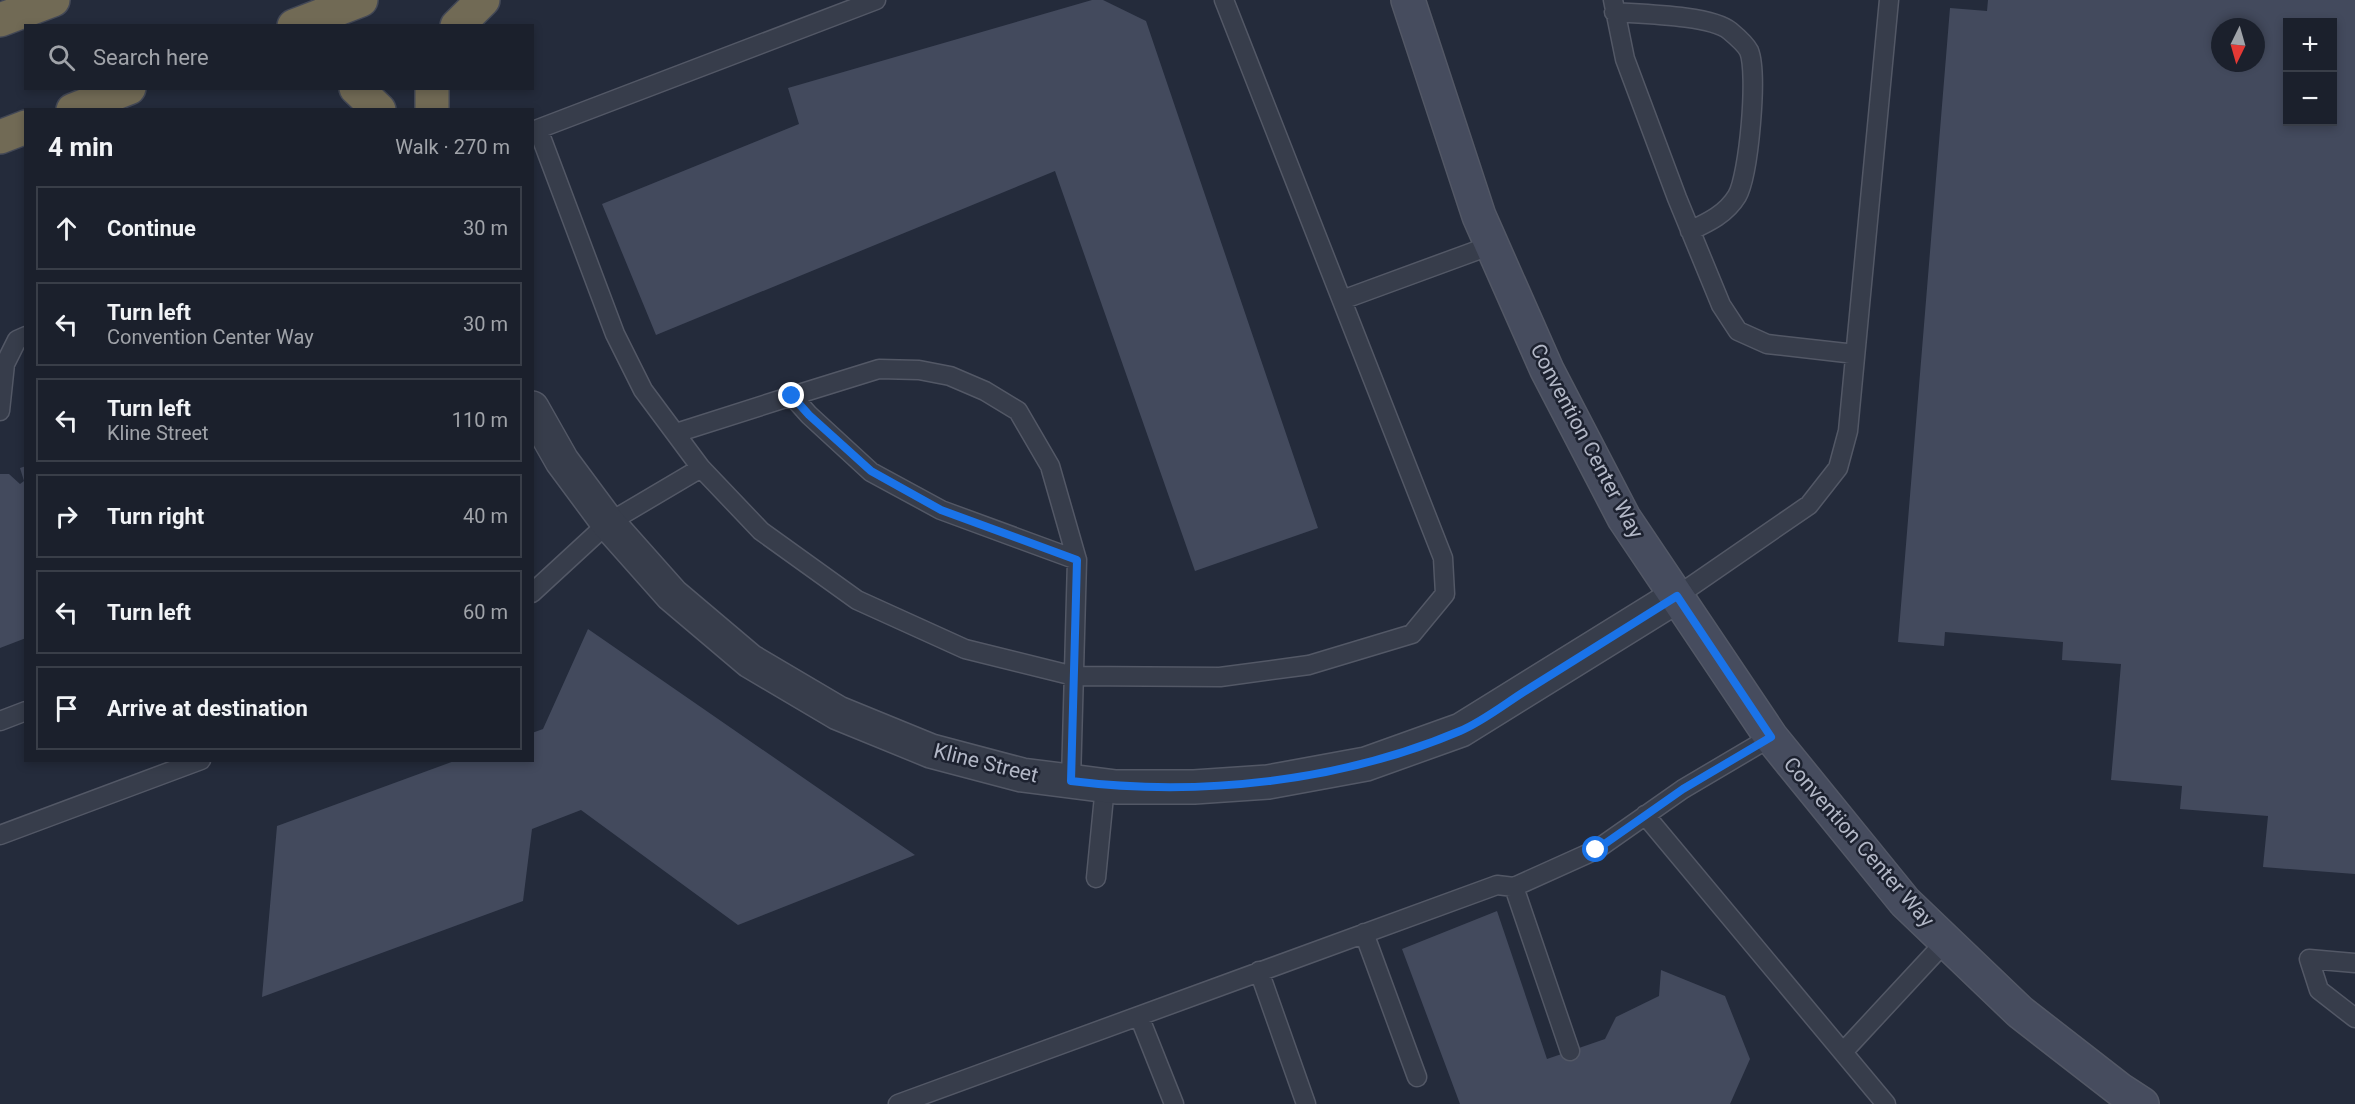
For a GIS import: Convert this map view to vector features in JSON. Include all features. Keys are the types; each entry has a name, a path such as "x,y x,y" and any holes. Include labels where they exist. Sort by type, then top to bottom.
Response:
{"highway":[{"path":"0,20 53,0"},
{"path":"299,24 361,0"},
{"path":"459,24 483,0"},
{"path":"78,108 124,90"},
{"path":"358,90 377,108"},
{"path":"432,90 432,108"},
{"path":"0,137 24,128"}],"street":[{"name":"Convention Center Way","path":"1408,0 1479,216 1547,370 1623,518 1771,737 1905,902 2020,1012 2123,1099"},
{"name":"Kline Street","path":"534,412 562,461 608,523 672,594 750,661 838,713 931,751 1022,775 1106,786 1194,787 1268,782 1366,764 1461,730 1677,596"}],"lane":[{"path":"876,0 538,129 615,334 643,390 701,468 761,531 857,600 965,649 1074,676 1220,677 1309,665 1412,634 1445,594 1443,558 1224,0"},
{"path":"1677,596 1809,505 1838,468 1848,431 1889,0"},
{"path":"1690,231 1719,217 1737,195 1747,161 1753,75 1748,50 1729,29 1692,18 1613,6 1625,59 1690,231 1721,305 1738,331 1767,344 1855,354"},
{"path":"1342,300 1492,245"},
{"path":"0,411 5,364 16,340 24,337"},
{"path":"676,433 879,369 919,370 950,376 985,391 1018,411 1050,466 1077,560 1071,781"},
{"path":"792,396 809,415 871,471 941,510 1077,560"},
{"path":"534,591 608,523 701,468"},
{"path":"0,721 24,712"},
{"path":"898,1104 1497,885 1514,887 1596,850 1683,789 1771,737"},
{"path":"0,835 196,762"},
{"path":"1096,878 1106,786"},
{"path":"1645,815 1883,1101"},
{"path":"1514,887 1570,1052"},
{"path":"1364,933 1417,1077"},
{"path":"1843,1052 1946,941"},
{"path":"2355,963 2309,959 2319,990 2355,1018"},
{"path":"1259,971 1306,1104"},
{"path":"1139,1016 1174,1104"},
{"path":"1863,1104 1883,1101"}],"building":[{"path":"1092,0 1103,0 1146,21 1318,528 1195,571 1055,171 656,335 602,204 799,124 788,88"},
{"path":"1988,0 2355,0 2355,874 2263,867 2268,816 2180,809 2182,786 2111,780 2121,664 2062,660 2063,642 1945,632 1944,646 1898,642 1950,8 1987,11"},
{"path":"24,467 24,481 20,468"},
{"path":"0,474 9,474 20,484 24,481 24,639 0,648"},
{"path":"588,629 915,855 738,925 581,810 532,829 523,901 262,997 277,826 452,762 534,762 534,732 543,729"},
{"path":"1497,911 1547,1059 1605,1039 1616,1017 1659,996 1661,970 1725,996 1750,1059 1730,1104 1460,1104 1402,949"}],"route":[{"path":"792,396 809,415 871,471 941,510 1077,560 1071,781 1116,787 1194,787 1268,782 1366,764 1461,730 1677,596 1771,737 1683,789 1596,850"}]}
